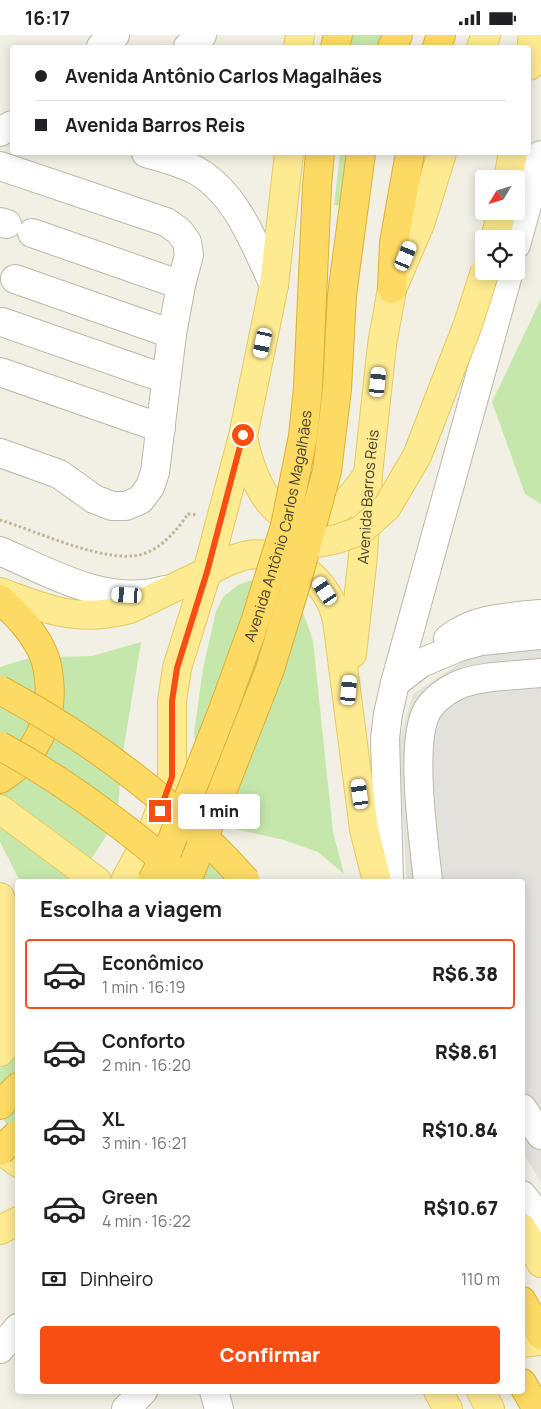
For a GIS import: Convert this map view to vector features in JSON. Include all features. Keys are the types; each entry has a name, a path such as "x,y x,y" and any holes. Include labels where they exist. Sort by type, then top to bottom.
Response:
{"highway":[{"name":"Avenida Antônio Carlos Magalhães","path":"153,879 168,851 224,710 256,619 289,509 303,436 308,389 320,155"},
{"name":"Avenida Antônio Carlos Magalhães","path":"187,879 269,672 307,545 328,462 337,389 342,295 361,155"},
{"path":"392,289 394,243 410,155"},
{"path":"0,599 19,617 42,651 48,671 50,691 49,709 41,736 31,752 14,770 0,779"},
{"path":"0,690 26,704 99,751 148,788 196,831 244,879"},
{"path":"0,746 38,767 84,798 134,836 184,879"},
{"path":"0,1105 15,1090"},
{"path":"0,1150 15,1137"},
{"path":"525,1306 541,1335"},
{"path":"525,1388 537,1409"}],"main road":[{"path":"531,50 533,35"},
{"path":"191,879 172,777 172,701 177,668 207,572 243,435 274,285 289,155"},
{"name":"Avenida Barros Reis","path":"348,706 368,474 382,345 392,289 420,224 441,155"},
{"path":"510,170 514,155"},
{"path":"307,545 337,539 360,531 387,507 418,456 468,324 482,280"},
{"path":"243,435 247,455 259,485 275,509 289,517 304,520 325,517 340,509 354,495 368,474"},
{"path":"0,591 50,611 91,616 130,609 246,555 260,554 293,562 307,571 319,583 330,600 337,620 364,829 377,879"},
{"path":"126,879 154,827 172,777"},
{"path":"0,809 94,879"},
{"path":"0,897 13,961 11,991 0,1029"},
{"path":"0,1052 15,1035"},
{"path":"0,1150 15,1161"},
{"path":"0,1230 15,1222"},
{"path":"525,1234 541,1263"},
{"path":"525,1343 541,1341"},
{"path":"440,1394 448,1409"},
{"path":"468,1409 471,1394"},
{"path":"482,1394 490,1409"}],"street":[{"path":"103,45 115,35"},
{"path":"190,45 202,35"},
{"path":"153,155 178,162 198,172 220,189 230,201 250,236 274,285"},
{"path":"520,230 541,155"},
{"path":"0,166 166,222 179,231 187,242 190,255 181,285 172,333 155,472 150,487 140,500 126,506 112,506 94,499 60,475 0,453"},
{"path":"13,226 181,285"},
{"path":"15,279 172,333"},
{"path":"389,879 385,738 388,714 507,280"},
{"path":"2,322 166,379"},
{"path":"0,372 160,428"},
{"path":"0,551 70,581 114,594 139,595 183,584"},
{"path":"395,683 450,637 464,629 482,621 541,614"},
{"path":"421,663 459,647 481,641 541,635"},
{"path":"428,879 418,764 422,724 427,710 447,691 470,681 541,673"},
{"path":"525,1112 541,1135"},
{"path":"525,1199 541,1219"},
{"path":"126,1409 140,1394"},
{"path":"215,1394 220,1409"}],"path":[{"path":"0,520 78,547 122,557 144,554 163,542 179,528 188,514 220,517"}],"green space":[{"path":"353,35 385,35 382,45 351,45"},
{"path":"340,155 353,155 343,206 334,205"},
{"path":"541,299 541,504 525,494 492,402"},
{"path":"252,580 268,580 277,583 292,595 303,613 313,641 333,832 344,874 318,852 284,840 235,829 203,799 194,733 203,669 216,611 224,596 238,585"},
{"path":"141,642 122,759 117,819 78,879 19,879 0,842 0,667 29,658 92,656"},
{"path":"173,859 222,860 253,879 179,879"},
{"path":"15,1050 15,1134 0,1116 0,1069"}],"shaded area":[{"path":"541,644 541,1182 525,1156 525,879 407,879 398,746 413,694 475,653"}],"route":[{"path":"160,811 172,777 172,701 177,668 207,572 243,435"}]}
